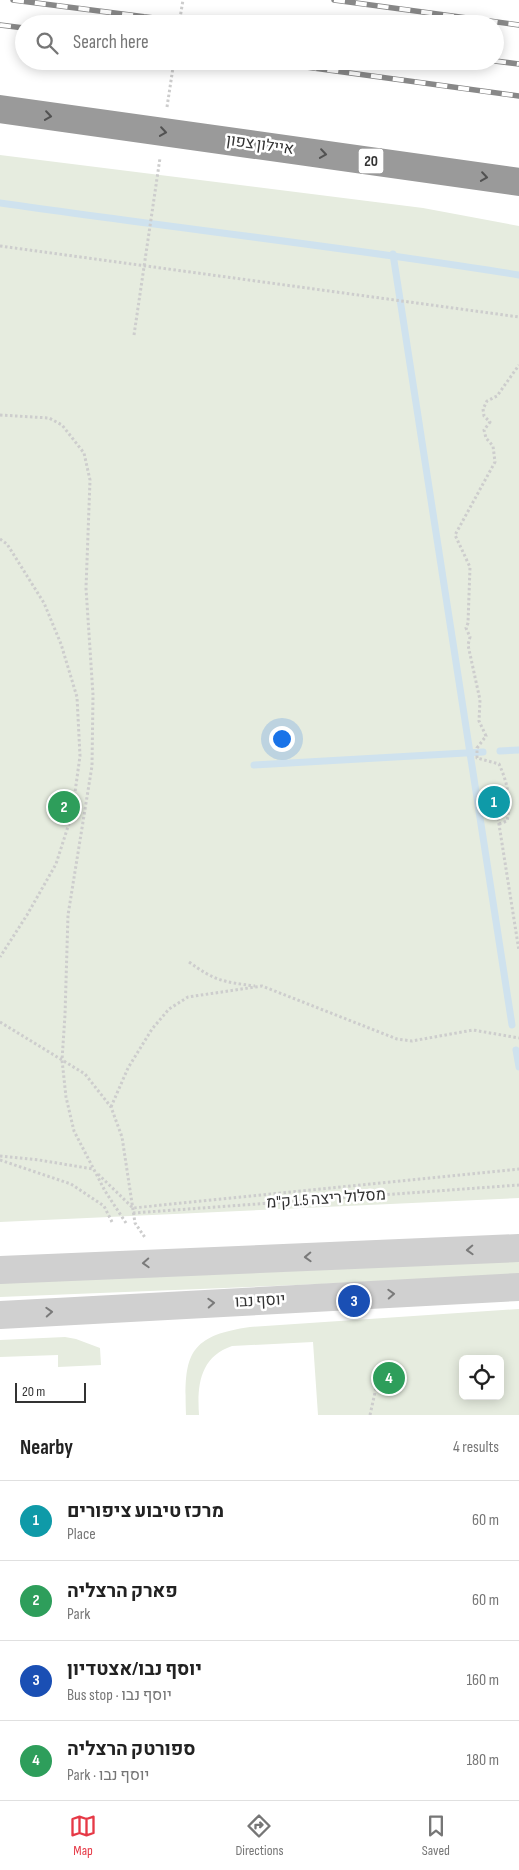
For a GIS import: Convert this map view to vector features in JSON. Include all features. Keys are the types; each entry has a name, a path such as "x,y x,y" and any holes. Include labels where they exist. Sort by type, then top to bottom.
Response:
{"highway":[{"name":"איילון צפון","path":"0,109 519,182"}],"street":[{"path":"0,1270 519,1248"},
{"name":"יוסף נבו","path":"0,1315 519,1287"}],"path":[{"path":"180,15 183,0"},
{"path":"167,110 173,70"},
{"path":"134,335 161,149"},
{"path":"0,246 519,317"},
{"path":"499,824 507,821 509,813 504,775 499,764 477,758 477,748 486,736 479,721 480,700 468,645 470,637 466,628 468,623 470,566 455,535 494,462 493,446 486,438 484,430 490,422 484,416 483,409 487,401 497,396 519,365"},
{"path":"0,415 49,418 62,425 84,453 90,480 86,588 94,695 92,766 68,914 66,1015 62,1060 66,1097 74,1131 92,1168 126,1223"},
{"path":"0,539 6,544 44,603 62,644 77,697 80,756 72,814 56,864 28,915 0,957"},
{"path":"498,818 519,951"},
{"path":"189,962 206,974 225,983 262,986 397,1039 412,1041 473,1030 519,1038"},
{"path":"111,1107 128,1068 152,1029 169,1009 188,997 262,986"},
{"path":"0,1022 85,1074 111,1107 122,1137 135,1223"},
{"path":"0,1156 92,1168 133,1208"},
{"path":"0,1160 71,1184 104,1206 112,1222"},
{"path":"133,1208 519,1169"},
{"name":"מסלול ריצה 1.5 ק\"מ","path":"133,1213 519,1185"},
{"path":"370,1415 376,1388"}],"shaded area":[{"path":"0,155 423,208 519,226 519,1198 0,1222"},
{"path":"519,1257 519,1276 0,1297 0,1282"},
{"path":"519,1309 519,1415 318,1415 313,1342 232,1346 221,1351 213,1357 203,1373 199,1393 199,1415 186,1415 186,1378 194,1352 202,1343 213,1336 250,1327"},
{"path":"65,1337 100,1348 101,1365 58,1367 58,1355 0,1357 0,1340"}],"waterway":[{"path":"0,203 390,255 519,275"},
{"path":"393,254 512,1025"},
{"path":"500,751 519,750"},
{"path":"254,765 483,752"},
{"path":"516,1050 519,1067"}],"railway":[{"path":"13,0 130,15"},
{"path":"334,0 445,15"},
{"path":"504,23 519,25"},
{"path":"0,25 15,27"},
{"path":"504,62 519,64"},
{"path":"328,70 519,96"}],"place":[{"name":"מרכז טיבוע ציפורים","path":"494,802"},
{"name":"פארק הרצליה","path":"64,807"},
{"name":"יוסף נבו/אצטדיון","path":"354,1301"},
{"name":"ספורטק הרצליה","path":"389,1378"}]}
